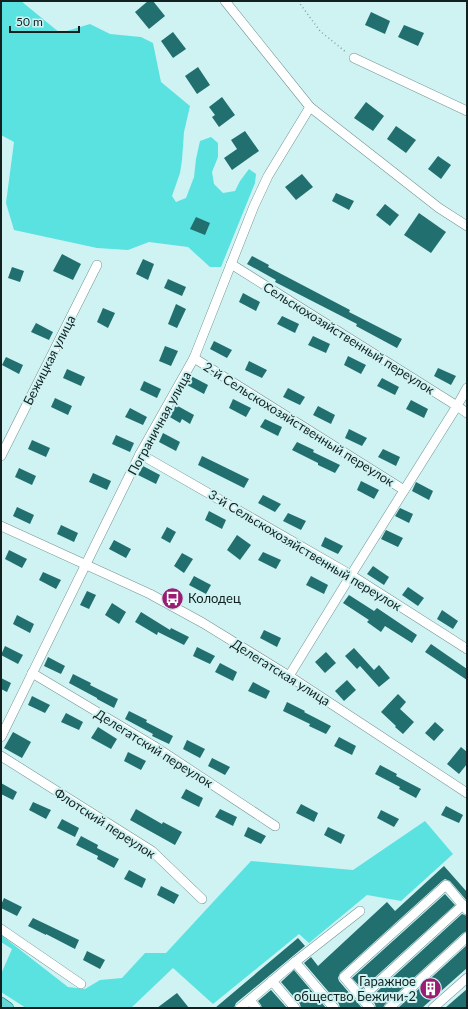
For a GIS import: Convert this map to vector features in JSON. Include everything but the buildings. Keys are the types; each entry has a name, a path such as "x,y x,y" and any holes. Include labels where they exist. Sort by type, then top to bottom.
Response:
{"main road":[{"path":"1,1004 8,1008"}],"street":[{"path":"225,1 310,107 439,208 467,226"},
{"path":"354,58 467,111"},
{"name":"Пограничная улица","path":"1,737 140,454 194,358 254,206 268,176 310,107"},
{"name":"Сельскохозяйственный переулок","path":"232,264 467,413"},
{"name":"Бежицкая улица","path":"1,456 97,265"},
{"name":"2-й Сельскохозяйственный переулок","path":"194,358 404,490"},
{"path":"289,676 467,388"},
{"name":"3-й Сельскохозяйственный переулок","path":"140,454 351,575 467,649"},
{"path":"1,526 86,565"},
{"name":"Делегатская улица","path":"86,565 150,594 203,623 289,676 467,793"},
{"name":"Делегатский переулок","path":"32,673 154,746 275,826"},
{"name":"Флотский переулок","path":"1,756 152,851 202,899"},
{"path":"361,998 465,907 446,885 344,978 361,998 370,1008"},
{"path":"240,1008 360,911"},
{"path":"1,929 80,984"},
{"path":"389,1008 467,937"},
{"path":"295,962 334,1008"},
{"path":"433,1008 467,978"},
{"path":"272,981 295,1008"},
{"path":"250,1000 256,1008"}],"path":[{"path":"298,1 320,31 354,58"}],"shaded area":[{"path":"1,1 21,1 60,33 90,24 110,34 141,37 153,43 161,82 190,106 184,132 180,173 172,196 176,202 186,198 194,177 200,141 211,137 218,143 218,157 212,172 214,184 223,193 235,191 249,169 256,174 255,183 221,267 210,267 188,247 149,242 128,250 97,248 14,230 6,203 14,142 1,135"},
{"path":"425,821 453,854 401,901 367,895 309,943 299,934 213,1004 173,968 131,1008 26,1008 1,992 1,974 12,949 1,942 1,935 68,987 85,989 100,980 122,978 145,953 166,953 251,861 353,870"}],"place":[{"name":"Колодец","path":"172,598"},
{"name":"Гаражное общество Бежичи-2","path":"431,988"}]}
